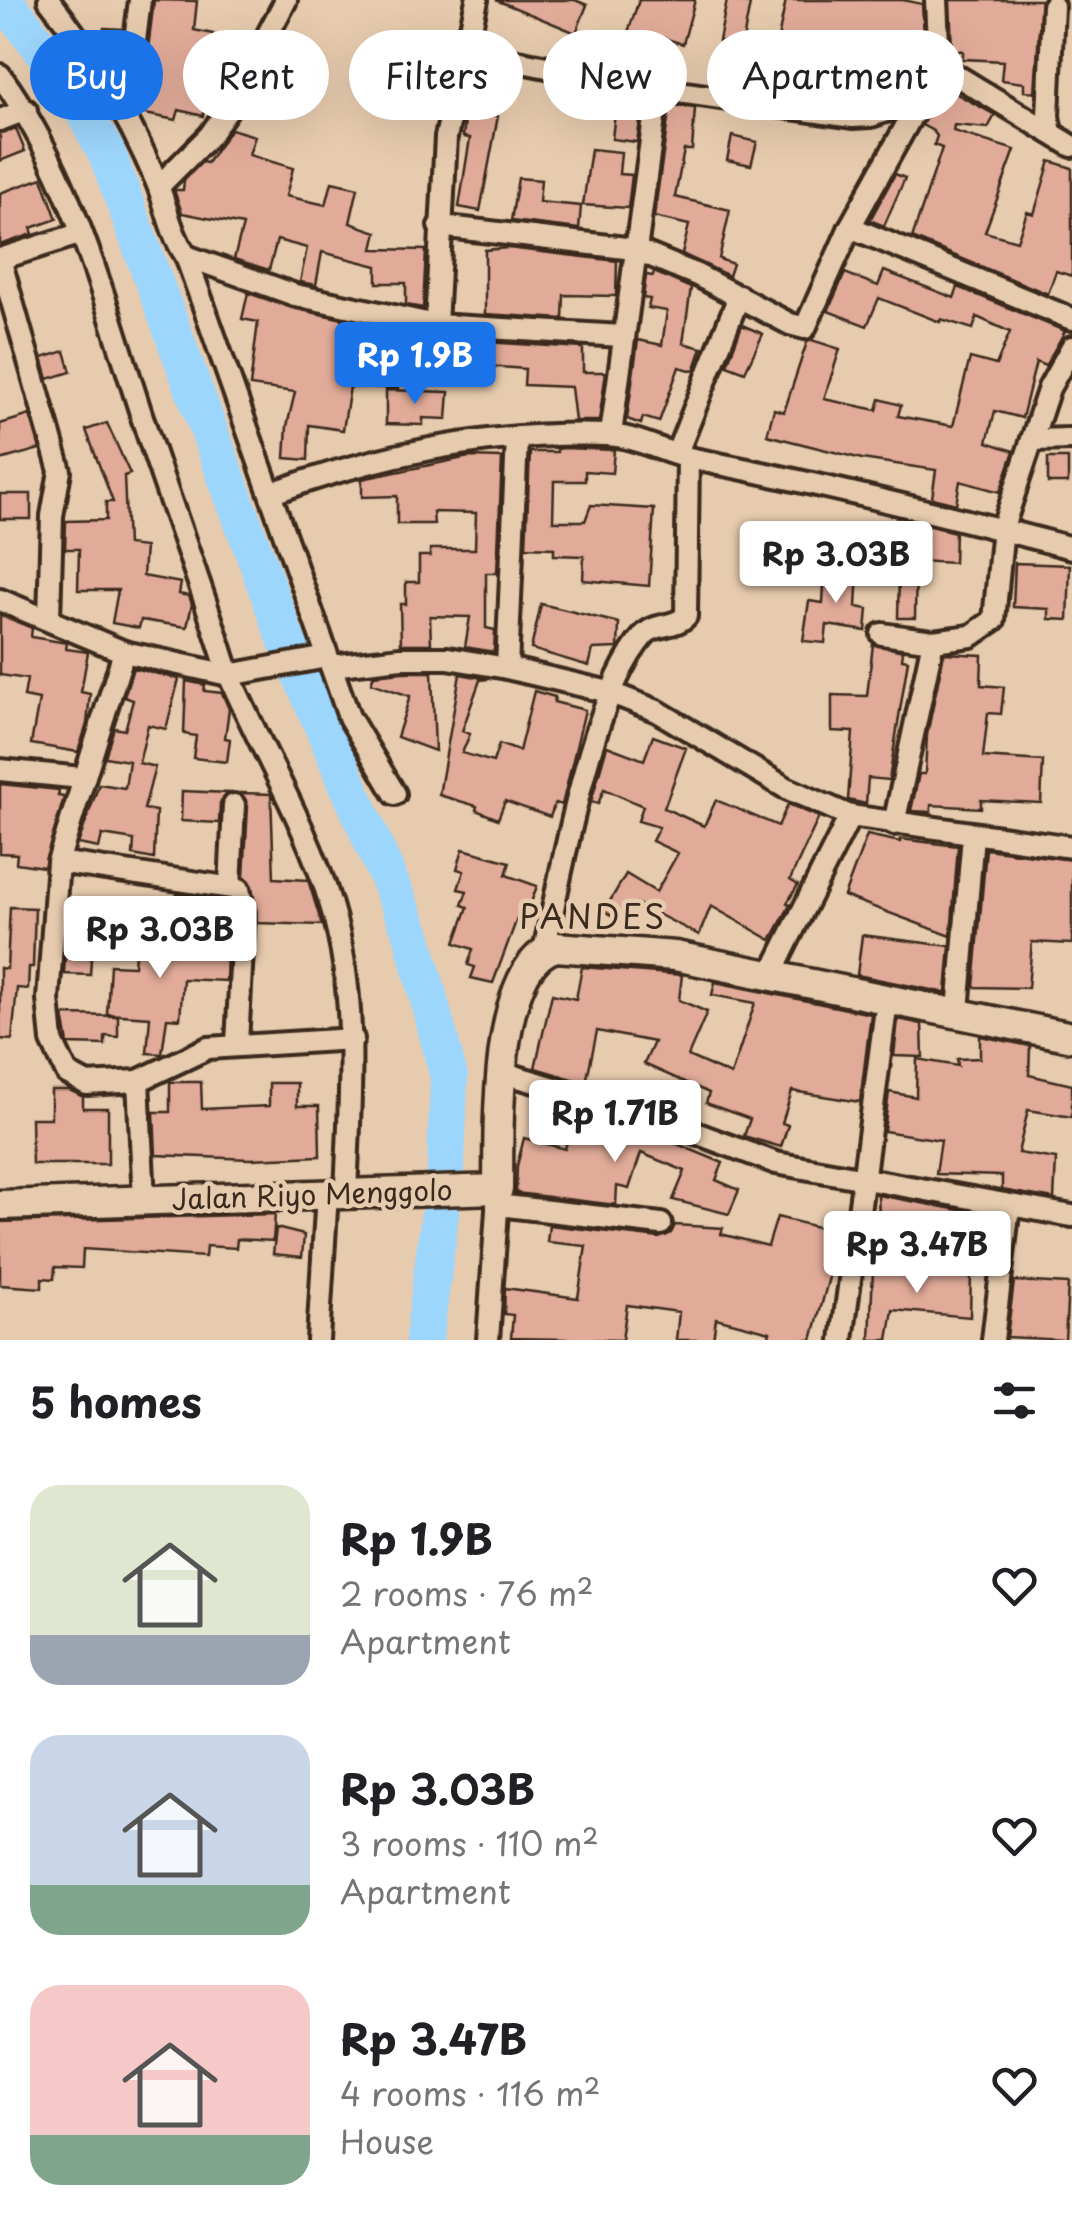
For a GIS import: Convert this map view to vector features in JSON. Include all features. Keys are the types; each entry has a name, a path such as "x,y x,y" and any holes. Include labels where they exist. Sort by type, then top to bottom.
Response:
{"street":[{"path":"49,0 73,30"},
{"path":"136,30 140,0"},
{"path":"159,186 210,136 286,0"},
{"path":"471,30 478,0"},
{"path":"936,0 937,30"},
{"path":"1051,133 1048,116 1054,6"},
{"path":"0,74 26,110 54,168 196,566 229,675 330,904 353,1039 318,1340"},
{"path":"964,80 1072,146"},
{"path":"0,120 26,110"},
{"path":"129,120 159,186 173,237 186,256 349,718 395,794"},
{"path":"436,325 439,226 450,120"},
{"path":"612,434 653,120"},
{"path":"439,226 634,249 804,328 850,227 909,120"},
{"path":"850,227 1072,318"},
{"path":"48,618 52,516 60,470 0,259 80,234"},
{"path":"186,256 296,295 436,325 622,336"},
{"path":"488,1340 504,1038 516,995 544,950 609,692 646,633 681,622 686,616 682,456 739,296"},
{"path":"882,634 934,642 971,636 994,620 1003,527 1049,388 1072,346"},
{"path":"272,493 384,456 517,438 612,434 682,456 1003,527 1072,548"},
{"path":"507,668 517,438"},
{"path":"1032,440 1072,439"},
{"path":"0,600 124,652 229,675 327,660 425,657 507,668 609,692 657,711 786,788 850,816 1072,848"},
{"path":"894,824 934,642"},
{"path":"124,652 58,862 48,999 57,1056 76,1082 138,1081 208,1048 353,1039"},
{"path":"0,770 82,778"},
{"path":"230,887 234,806"},
{"path":"771,974 850,816"},
{"path":"958,1012 973,836"},
{"path":"58,862 241,891 244,913 237,1044"},
{"path":"544,950 619,950 771,974 887,1002 958,1012 1072,1037"},
{"path":"842,1340 887,1002"},
{"path":"500,1072 650,1116 776,1163 1072,1216"},
{"path":"138,1081 144,1200"},
{"name":"Jalan Riyo Menggolo","path":"0,1205 336,1193 494,1195"},
{"path":"494,1195 661,1224"},
{"path":"993,1340 1009,1205"}],"building":[{"path":"154,0 197,1 194,30 183,30 183,111 179,110 176,120 163,117 163,30 150,30"},
{"path":"496,0 575,0 587,5 577,30"},
{"path":"639,0 695,0 687,30 629,30"},
{"path":"727,0 750,4 745,30 721,30"},
{"path":"786,0 903,0 922,4 924,30 780,30"},
{"path":"950,0 1041,0 1035,92 1024,91 1024,83 1001,80 1003,61 964,59 964,30 951,30"},
{"path":"964,98 995,115 988,128 954,125 953,131 1015,150 985,232 1017,241 1027,212 1034,214 1050,161 1072,168 1072,276 1056,271 1048,294 912,238 942,148 934,145 937,136 933,131 922,125 925,120 964,120"},
{"path":"687,107 695,108 692,150 684,150 675,197 730,210 719,259 733,264 729,276 682,254 689,225 654,217 668,120 687,120"},
{"path":"465,120 497,120 480,211 459,207 470,138 463,137"},
{"path":"614,120 640,120 637,142 612,139"},
{"path":"16,129 25,151 0,161 0,133"},
{"path":"231,129 255,136 249,155 293,168 286,196 326,205 332,182 358,188 350,223 377,232 373,249 426,250 423,308 406,305 406,283 377,283 377,266 322,252 316,285 300,282 307,248 277,240 269,270 234,259 243,225 182,213 174,190 183,190 184,180 202,162 207,163"},
{"path":"732,136 757,142 751,165 727,160"},
{"path":"591,149 621,152 619,174 632,175 628,208 583,205"},
{"path":"895,174 905,178 884,226 870,220"},
{"path":"42,178 57,219 31,228 33,234 0,245 0,193"},
{"path":"518,178 541,180 539,202 581,206 579,229 511,221"},
{"path":"508,248 617,261 616,296 564,295 563,319 485,314 485,250"},
{"path":"884,271 954,298 958,287 1065,331 1045,366 1036,362 1022,418 995,411 987,442 1014,451 1000,492 960,481 956,504 932,498 936,470 862,459 767,435 774,409 784,412 807,342 812,340 840,349 824,399 877,410 880,399 901,405 898,416 953,426 970,358 996,365 1010,332 977,317 973,329 941,319 940,322 879,298 867,326 828,311 845,273 878,286"},
{"path":"654,272 691,288 683,343 702,348 694,371 679,367 659,422 643,417 641,424 627,419 638,340 662,345 667,311 648,308 650,299 643,298 646,275 653,276"},
{"path":"248,293 343,319 342,339 361,340 361,347 392,347 394,330 435,339 583,348 583,372 606,372 599,421 575,421 571,387 524,385 525,369 399,359 398,388 350,387 343,430 309,425 308,460 285,458 295,392 250,386 258,322 242,319"},
{"path":"742,325 763,334 745,372 727,365"},
{"path":"65,351 71,372 48,379 42,358"},
{"path":"386,390 449,392 447,419 423,418 423,425 386,424"},
{"path":"30,415 40,449 0,460 0,424"},
{"path":"107,423 130,474 124,476 127,545 145,547 143,576 181,583 179,594 189,596 192,604 187,627 141,620 139,628 112,623 118,590 78,590 79,549 65,549 66,521 106,520 106,502 113,502 86,430"},
{"path":"564,448 614,450 612,473 585,471 585,481 554,481 553,521 585,521 591,505 654,509 649,586 583,580 584,556 554,555 554,548 526,547 530,452 557,452"},
{"path":"469,457 502,458 497,573 486,573 486,628 495,630 494,652 465,647 470,617 430,616 431,644 401,644 400,604 406,604 406,582 419,582 419,556 430,556 430,549 475,549 476,513 433,512 434,524 397,524 397,496 362,497 362,479"},
{"path":"1048,458 1068,458 1068,483 1048,483"},
{"path":"0,494 31,494 31,519 0,519"},
{"path":"906,520 955,532 954,563 916,561 915,618 898,618 900,526 906,526"},
{"path":"1015,563 1070,565 1068,620 1049,619 1049,609 1013,607"},
{"path":"825,568 858,570 856,607 868,609 866,631 827,625 825,643 803,641 809,601 823,603"},
{"path":"541,604 619,623 618,648 593,649 589,666 531,649"},
{"path":"0,615 32,628 31,637 67,643 66,649 88,652 81,692 90,694 87,724 78,752 31,744 39,700 24,697 27,679 0,675"},
{"path":"873,644 903,651 902,659 908,660 889,780 868,778 866,804 848,800 853,732 832,731 832,695 867,696"},
{"path":"944,653 982,655 981,685 1004,687 1001,714 988,713 983,757 1043,761 1041,803 981,800 981,808 931,805 931,812 911,811 919,774 925,774 927,735"},
{"path":"133,668 179,679 166,729 148,725 139,763 155,767 144,809 156,811 154,859 133,855 134,840 102,835 99,848 78,844 99,784 125,788 129,761 105,757 114,728 125,730 133,700 124,697"},
{"path":"432,672 435,751 397,737 410,696 371,683 374,675"},
{"path":"460,674 488,679 480,680 462,731 470,734 462,753 493,762 499,744 519,751 534,691 555,697 554,702 585,710 562,805 555,803 550,817 505,801 498,819 476,810 477,806 439,795"},
{"path":"186,681 205,685 204,691 222,693 229,709 227,762 193,758 196,736 184,734"},
{"path":"653,736 686,748 664,808 704,826 716,800 778,826 788,804 819,817 790,880 798,885 771,940 711,906 699,935 636,903 621,921 604,911 626,874 656,892 678,853 652,841 659,827 638,821 643,806 604,789 598,804 591,802 607,746 644,760"},
{"path":"0,784 59,790 58,796 64,797 44,867 16,863 17,854 0,853"},
{"path":"182,791 228,793 220,803 219,823 181,821"},
{"path":"241,793 271,794 274,878 308,880 322,925 257,923 252,886 244,877 248,806"},
{"path":"867,835 958,846 951,936 844,896"},
{"path":"463,849 510,862 506,875 537,886 528,911 521,908 493,983 471,978 475,967 468,965 473,949 455,943 468,907 462,905 467,891 458,889 464,871 457,869"},
{"path":"986,849 1072,860 1072,944 1032,942 1028,988 974,987"},
{"path":"177,894 228,901 230,919 176,918"},
{"path":"10,907 35,908 33,967 29,967 28,989 17,988 12,1040 0,1039 0,968 7,969"},
{"path":"71,925 93,927 90,975 64,974 65,957 70,957"},
{"path":"137,930 186,933 185,952 227,953 226,981 183,979 180,1019 167,1018 162,1054 147,1053 150,1017 107,1014 110,965 134,966"},
{"path":"862,935 950,946 946,993 857,975"},
{"path":"582,967 682,975 679,1000 707,1012 688,1056 731,1075 755,1003 712,995 715,982 871,1014 860,1102 792,1091 782,1123 788,1125 781,1147 744,1136 750,1119 706,1103 709,1093 644,1064 654,1042 597,1031 586,1083 535,1068 552,994 576,999"},
{"path":"63,1015 118,1016 118,1037 105,1036 105,1045 68,1044"},
{"path":"898,1019 922,1024 923,1057 894,1056"},
{"path":"980,1036 1030,1046 1029,1075 1072,1085 1072,1117 1028,1110 1018,1153 1056,1159 1054,1199 1002,1190 1002,1176 936,1174 941,1140 884,1131 889,1092 916,1097 917,1059 958,1066 957,1059 980,1058"},
{"path":"170,1082 201,1082 202,1109 269,1106 269,1083 297,1083 297,1106 319,1106 320,1156 250,1159 156,1155 154,1112 170,1112"},
{"path":"51,1090 69,1090 83,1097 83,1108 108,1108 108,1164 32,1164 31,1118 51,1118"},
{"path":"576,1108 629,1124 723,1163 716,1180 739,1190 729,1214 673,1200 685,1171 641,1153 629,1189 617,1186 616,1205 516,1193 524,1138 565,1149"},
{"path":"878,1195 975,1213 972,1259 880,1237"},
{"path":"275,1214 273,1241 237,1239 236,1248 206,1246 205,1257 83,1249 82,1268 55,1267 54,1279 42,1278 42,1288 0,1285 0,1222"},
{"path":"777,1217 841,1233 812,1340 768,1340 770,1332 716,1318 713,1340 676,1340 679,1312 627,1305 622,1340 511,1338 513,1315 504,1314 505,1288 578,1298 586,1246 547,1242 549,1225 659,1238 671,1233 675,1225 723,1228 721,1234 768,1246"},
{"path":"276,1228 304,1235 302,1257 273,1254"},
{"path":"873,1269 971,1272 970,1317 893,1310 888,1340 870,1340"},
{"path":"1014,1281 1068,1284 1065,1340 1007,1337"}],"waterway":[{"path":"4,0 68,82 107,154 287,642 412,934 449,1077 446,1168 424,1340"}],"district":[{"name":"PANDES","path":"593,918"}]}
